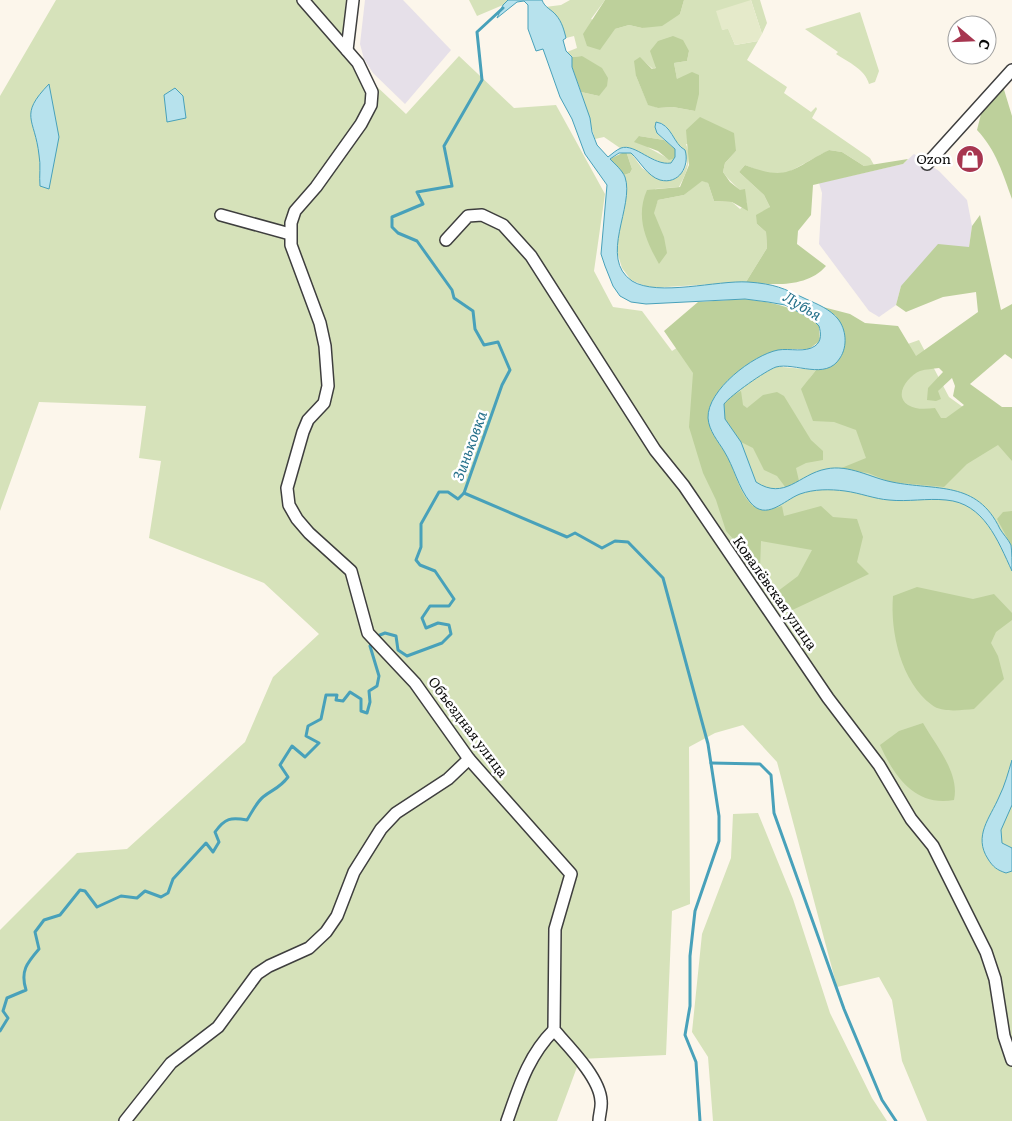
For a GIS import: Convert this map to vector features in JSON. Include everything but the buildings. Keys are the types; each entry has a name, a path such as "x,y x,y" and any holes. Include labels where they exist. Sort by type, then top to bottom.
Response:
{"street":[{"path":"221,215 290,234 295,211 316,187 361,124 371,105 372,92 368,79 347,50 325,28 303,0"},
{"path":"347,50 352,0"},
{"path":"927,164 1012,70"},
{"name":"Ковалёвская улица","path":"446,240 468,216 482,215 503,225 531,256 654,450 684,486 828,698 879,765 912,819 933,846 986,952 995,979 1004,1036 1012,1060"},
{"name":"Объездная улица","path":"290,234 295,257 320,323 325,346 328,386 324,403 308,420 303,432 287,488 289,505 296,519 309,533 351,571 368,633 416,683 469,759 571,874 555,929 554,1030"},
{"path":"125,1121 171,1063 218,1026 257,974 269,966 309,948 326,932 337,916 354,872 380,829 396,813 448,779 469,759"},
{"path":"507,1121 525,1069 535,1052 554,1030 576,1055 596,1087 601,1101 599,1121"}],"shaded area":[{"path":"365,0 403,0 451,50 405,104 373,73 364,59 360,44"},
{"path":"914,154 939,171 967,200 972,226 969,247 901,286 896,305 879,317 869,311 819,244 822,193 819,183 903,164"}],"green space":[{"path":"56,0 346,0 341,53 406,114 459,56 514,108 556,105 605,194 594,271 613,307 642,311 672,351 726,316 782,367 816,370 809,379 919,340 949,397 999,433 1012,429 1012,1121 927,1121 902,1061 892,1000 879,977 837,987 777,762 743,725 715,733 689,747 690,904 672,911 666,1055 580,1059 557,1121 0,1121 0,930 77,853 127,849 245,742 273,677 319,634 264,583 149,538 161,461 139,458 146,406 39,402 0,511 0,96"},
{"path":"469,0 508,0 503,5 477,16"},
{"path":"570,0 605,0 591,19 615,29 629,25 642,28 680,14 684,0 751,0 722,30 728,28 735,45 758,41 747,60 787,87 784,93 811,112 816,107 817,109 812,118 870,158 874,165 864,166 842,152 829,150 787,173 767,174 745,165 739,172 764,195 770,207 757,224 766,232 767,248 746,282 650,288 631,280 622,268 616,248 627,189 624,175 630,173 632,169 626,151 631,153 642,168 658,179 683,172 687,164 685,150 666,126 656,122 657,133 664,140 639,136 649,148 669,159 676,158 671,163 665,164 625,147 620,148 604,137 595,139 581,92 599,96 582,56 572,57 567,52 577,48 574,36 566,38 559,20 545,7 561,5","holes":["689,51 687,61 674,63 677,79 695,111 673,107 658,108 648,104 636,76 640,58 653,69","686,144 736,151 725,163 723,172 740,190 747,203 740,209 732,202 714,201 708,183 702,180 684,195 658,200 653,213 655,189 679,187 682,182 689,161"]},
{"path":"605,0 684,0 680,14 662,26 642,28 629,25 615,29 600,50 587,46 583,34"},
{"path":"751,0 760,0 767,23 762,34"},
{"path":"751,0 762,34 758,41 735,45 728,29 722,30 716,11"},
{"path":"860,12 879,71 875,82 869,84 860,70 836,54 838,52 805,29"},
{"path":"673,36 683,40 689,51 687,61 674,63 677,79 692,72 699,75 699,94 695,111 673,107 658,108 648,105 636,76 634,61 640,57 652,69 656,68 650,51 658,41"},
{"path":"582,56 602,68 608,78 607,86 599,96 581,92 572,67 572,57"},
{"path":"1002,83 1012,116 1012,199 994,154 977,130 982,110"},
{"path":"700,117 734,133 736,151 725,163 723,172 730,182 740,190 745,189 748,211 732,202 714,201 708,183 702,181 684,195 658,200 654,213 664,237 667,253 659,264 646,238 642,219 644,200 647,190 680,187 689,165 686,130"},
{"path":"639,136 664,140 675,149 676,158 669,160 658,151 634,142"},
{"path":"829,150 842,152 864,166 908,159 903,164 813,185 811,215 798,231 797,244 826,266 818,273 799,282 767,284 746,282 767,248 766,232 757,224 756,215 770,207 764,195 739,172 745,165 760,170 781,173 797,168"},
{"path":"626,151 632,169 630,173 624,175 610,159"},
{"path":"980,215 1001,310 1012,304 1012,359 1005,354 970,384 1002,407 1012,407 1012,461 998,445 967,464 944,487 890,482 868,473 839,469 866,458 856,430 834,422 813,421 801,389 816,370 834,365 841,357 845,340 836,316 823,307 850,314 865,323 898,326 916,356 978,312 976,292 943,297 906,312 896,305 901,286 938,244 969,247 972,226","holes":["939,368 943,372 928,388 927,400 936,401 941,399 938,391 952,378 955,386 953,396 964,405 946,418 941,418 935,408 914,408 904,401 902,391 907,381 915,373 922,370"]},
{"path":"745,299 784,306 803,314 819,326 820,341 809,349 789,349 743,368 710,429 727,456 744,494 755,507 767,509 782,506 784,516 821,506 833,517 857,519 863,537 857,562 869,574 786,613 780,605 778,591 798,576 812,550 761,541 760,569 726,531 716,500 703,473 689,427 693,373 664,331 698,302"},
{"path":"741,391 743,405 747,408 763,395 777,392 784,396 811,440 823,451 823,460 806,463 796,468 799,481 786,488 777,476 764,470 753,448 741,442 725,419 724,404 730,397"},
{"path":"1012,511 1012,547 997,519 1003,512"},
{"path":"917,587 973,599 994,594 1012,613 1012,620 996,632 991,643 998,656 1004,679 974,709 952,710 936,708 921,695 905,670 893,625 893,596"},
{"path":"923,723 946,760 954,780 954,800 940,801 928,799 917,794 899,778 880,745 899,731"},
{"path":"758,813 793,899 830,1013 872,1098 887,1121 713,1121 708,1057 692,1032 702,934 731,858 733,814"}],"water":[{"name":"Лубья","path":"508,0 542,0 558,18 566,38 563,40 566,51 572,57 572,67 590,118 592,132 597,145 608,157 619,149 626,147 658,161 671,163 675,157 675,149 657,133 656,122 666,126 685,150 686,162 682,173 673,180 667,181 660,180 651,175 631,153 619,153 610,159 625,177 627,189 626,202 617,246 618,259 622,271 632,281 643,286 657,288 735,282 772,285 819,305 831,312 841,323 845,343 843,353 834,365 819,370 784,366 776,367 748,384 724,404 725,419 741,442 756,482 775,489 784,488 816,472 826,469 843,468 892,482 954,490 980,502 991,513 1011,545 1012,571 988,525 970,508 959,503 946,500 889,500 839,490 811,491 800,494 769,510 756,508 750,502 710,427 708,418 710,407 723,385 733,375 756,359 778,350 802,350 815,346 820,339 819,326 812,319 785,305 768,302 745,299 646,304 631,302 620,296 613,286 601,254 607,185 585,154 572,119 560,97 543,49 536,51 528,29 528,5 524,1 517,2 497,18 503,5"},
{"path":"49,84 59,137 49,189 40,186 40,159 31,111 34,103"},
{"path":"175,88 183,96 186,118 167,122 164,95"},
{"path":"1012,760 1012,805 1001,830 1002,843 1012,848 1012,871 1006,873 996,868 988,859 982,843 984,827 1003,788"}],"waterway":[{"name":"Зиньковка","path":"0,1031 8,1018 3,1011 7,998 26,990 24,972 28,963 39,949 35,932 44,920 60,915 80,890 85,891 97,907 121,896 137,898 145,891 161,897 168,893 173,879 206,843 213,852 219,842 215,832 225,821 232,819 247,820 261,799 285,781 288,777 280,765 292,746 305,757 319,743 306,736 308,726 321,719 326,695 337,695 336,700 343,701 350,692 361,699 361,711 367,713 370,702 369,691 377,686 379,676 370,646 375,637 385,633 396,636 398,650 407,656 442,643 451,634 449,625 438,623 426,628 422,618 430,606 449,606 454,599 435,571 420,565 416,560 421,547 421,524 439,492 448,492 458,499 464,493 502,385 510,370 498,342 484,345 475,329 473,311 454,298 452,290 417,241 398,233 392,227 392,217 423,204 417,192 452,186 444,146 482,80 477,32 503,8"},
{"path":"464,493 567,537 575,533 602,548 615,541 628,542 663,578 708,744 719,816 719,841 695,911 690,956 690,1006 685,1035 696,1062 700,1121"},
{"path":"711,763 760,764 771,775 774,813 844,1009 882,1100 896,1121"}],"place":[{"name":"Ozon","path":"970,159"}]}
